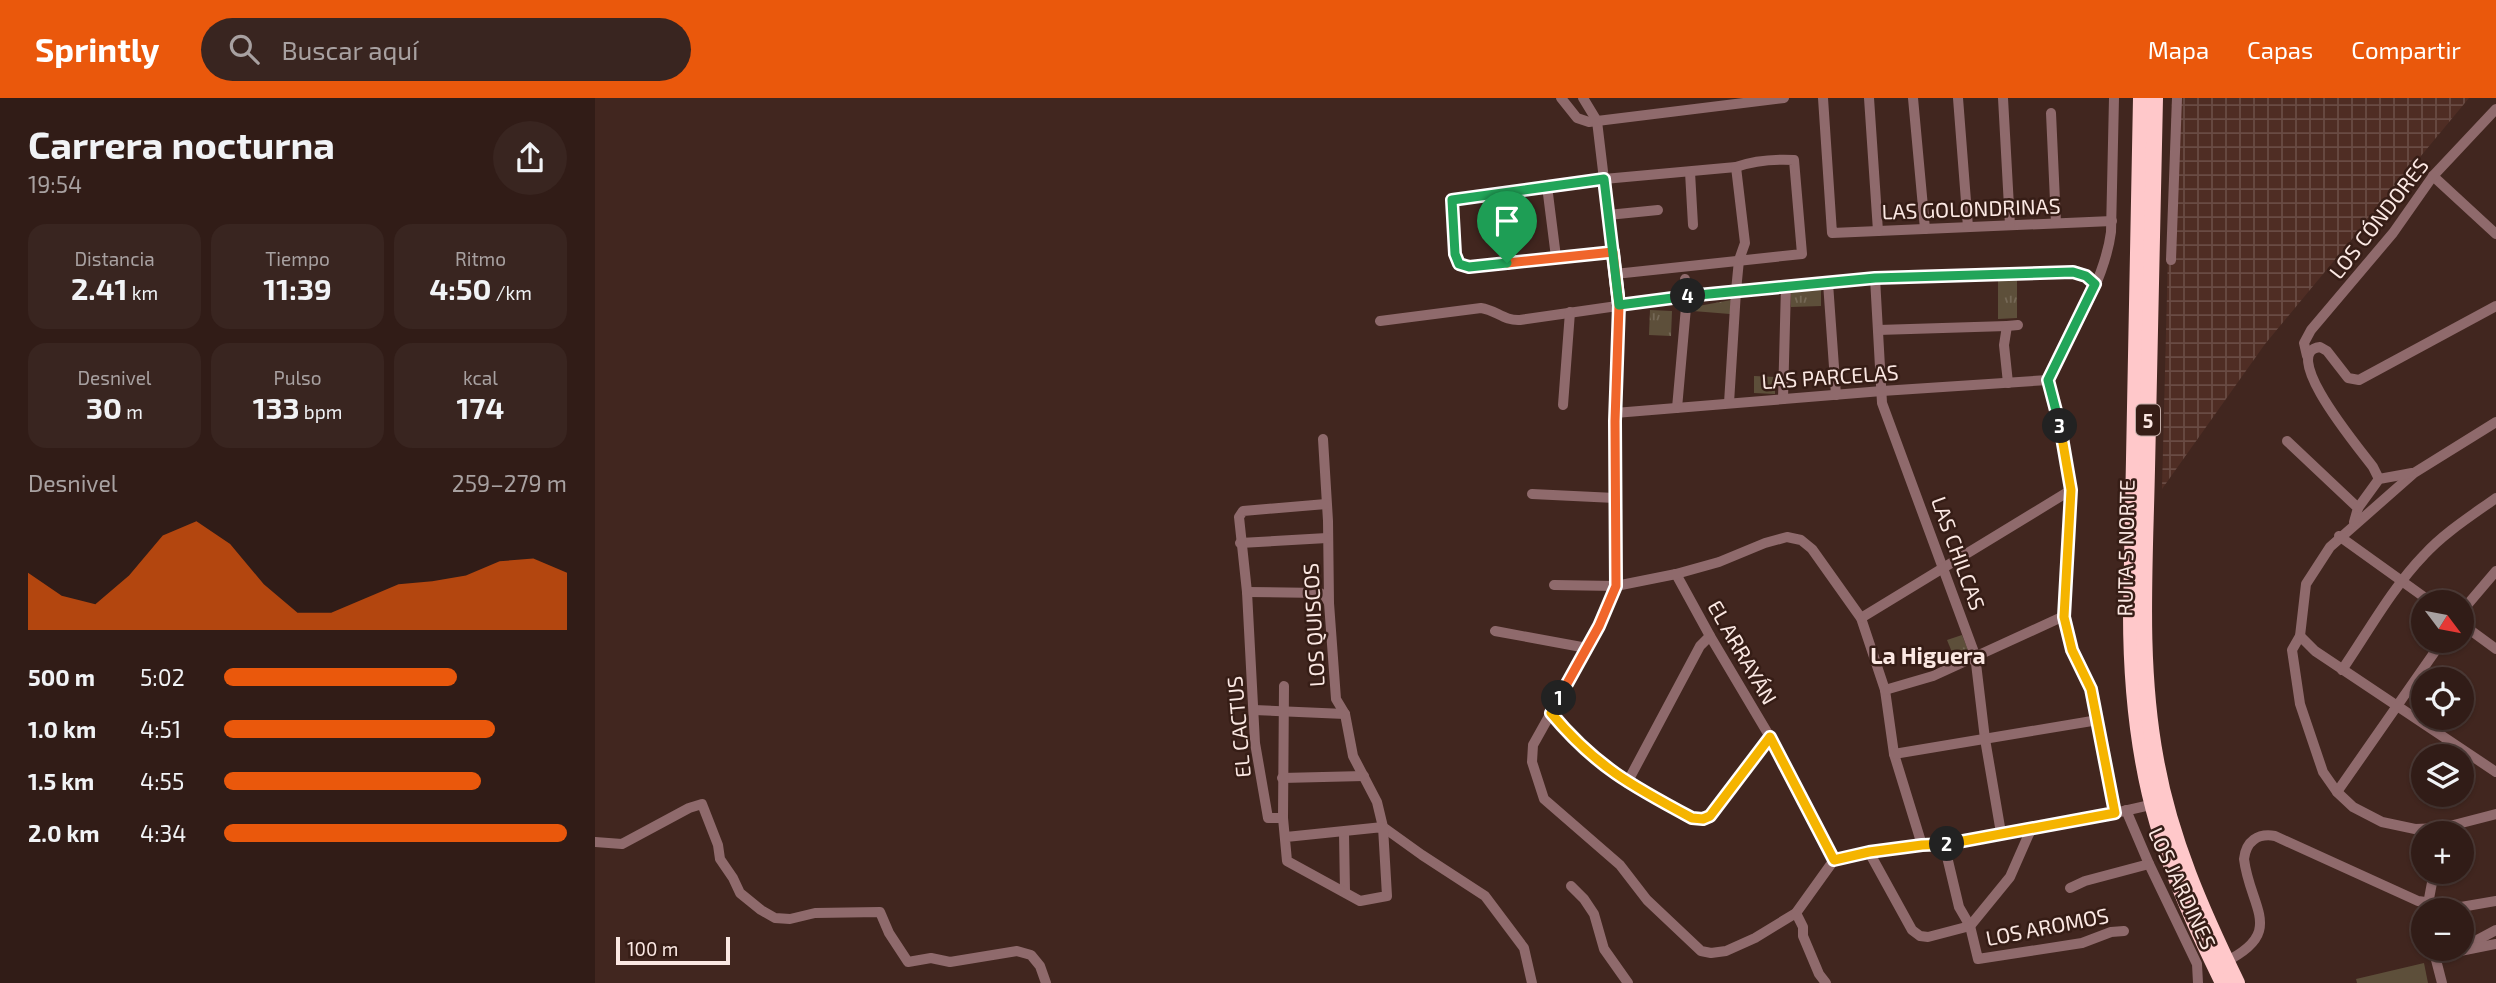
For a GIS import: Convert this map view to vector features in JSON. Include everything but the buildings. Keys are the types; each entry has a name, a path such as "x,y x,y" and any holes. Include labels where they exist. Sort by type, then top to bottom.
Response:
{"highway":[{"name":"RUTA 5 NORTE","path":"2141,98 2131,632 2137,719 2158,803 2186,868 2221,964 2223,983"},
{"name":"RUTA 5 NORTE","path":"2155,98 2144,633 2158,803"},
{"name":"RUTA 5 NORTE","path":"2221,964 2237,983"}],"street":[{"path":"1561,98 1577,118 1585,121 1783,98"},
{"path":"1583,98 1597,121 1619,305 1615,413 1616,586 1605,615 1533,745 1531,753 1544,799 1620,864 1647,900 1696,948 1711,953 1726,951 1755,938 1796,913 1834,860 1869,852 1944,845 2158,803"},
{"name":"LAS GOLONDRINAS","path":"1823,98 1832,233 2112,221"},
{"path":"1868,98 1878,231"},
{"path":"1913,98 1925,229"},
{"path":"1958,98 1968,227"},
{"path":"2003,98 2010,225"},
{"path":"2048,380 2108,253 2112,221 2114,98"},
{"path":"2171,260 2177,98"},
{"name":"LOS CÓNDORES","path":"2307,356 2305,338 2393,233 2433,176 2496,109"},
{"path":"2051,113 2056,223"},
{"path":"1613,252 1465,267 1459,264 1455,254 1452,200 1604,179 1736,167 1773,159 1794,160 1802,254 1615,274"},
{"path":"1729,404 1739,260 1745,243 1736,167"},
{"path":"1690,172 1693,225"},
{"path":"2433,176 2496,234"},
{"path":"1547,186 1556,257"},
{"path":"1498,192 1507,263"},
{"path":"1608,215 1658,209"},
{"path":"1380,321 1481,308 1515,321 1686,296 1875,278 2073,272 2086,276 2095,284"},
{"name":"LAS CHILCAS","path":"1875,278 1882,403 1975,655 1985,739 2001,834"},
{"path":"1677,408 1685,279"},
{"path":"1828,283 1836,395"},
{"path":"1783,399 1786,286"},
{"path":"2379,480 2373,467 2317,390 2307,356 2313,348 2320,347 2348,378 2359,380 2496,306"},
{"path":"1563,405 1570,312"},
{"path":"1878,330 2012,326 2004,345 2008,383"},
{"name":"LAS PARCELAS","path":"1615,413 2048,380"},
{"name":"LOS JARDINES","path":"2048,380 2063,436 2071,490 2064,617 2072,650 2091,689 2121,812 2197,964 2198,983"},
{"path":"2411,828 2382,822 2353,807 2337,792 2323,772 2299,704 2292,650 2300,636 2306,584 2339,536 2414,473 2496,422"},
{"name":"LOS QUISCOS","path":"1323,439 1329,603 1336,699 1345,715 1353,756 1377,802 1384,827 1387,896 1360,901 1345,892"},
{"path":"2287,440 2358,508"},
{"path":"2353,525 2358,508 2379,480 2414,473"},
{"path":"1861,618 2071,490"},
{"path":"1532,494 1615,498"},
{"path":"2343,670 2402,582 2432,547 2496,499"},
{"name":"EL CACTUS","path":"1283,818 1268,818 1255,743 1247,592 1239,517 1243,511 1326,504"},
{"path":"2339,536 2414,590"},
{"path":"1554,585 1616,586 1676,574 1719,562 1787,537 1812,549 1861,618 1885,690 1894,754 1922,845"},
{"path":"1240,543 1327,538"},
{"path":"2475,596 2496,571"},
{"name":"EL ARRAYÁN","path":"1676,574 1770,737 1834,860"},
{"path":"1247,592 1320,593 1329,603"},
{"path":"1885,690 1933,676 2064,617"},
{"path":"1495,631 1587,648"},
{"path":"2475,634 2496,649"},
{"path":"1627,783 1700,646 1710,636"},
{"path":"2300,636 2311,648 2496,772"},
{"path":"2337,792 2434,653"},
{"path":"1284,686 1282,778 1287,861 1345,892 1344,833"},
{"path":"1254,710 1345,715"},
{"path":"1551,713 1588,753 1627,783 1692,818 1707,818 1770,737"},
{"path":"1894,754 2098,720"},
{"path":"1282,778 1364,776"},
{"path":"595,842 622,844 676,814 702,804 718,845 720,859 740,894 775,918 790,919 815,913 880,912 889,933 908,962 931,958 950,962 1017,951 1031,955 1040,966 1046,983"},
{"path":"2472,821 2496,814"},
{"path":"1286,837 1384,827 1485,896 1524,948 1532,983"},
{"path":"1869,852 1914,933 1928,937 1970,926 2010,877 2032,827"},
{"path":"2221,964 2247,950 2260,929 2260,912 2244,859 2247,846 2262,835 2276,836 2411,898"},
{"path":"1944,845 1959,907 1970,926"},
{"path":"2070,888 2085,881 2149,864"},
{"path":"1571,886 1594,914 1604,949 1628,983"},
{"path":"2474,905 2496,901"},
{"path":"1796,913 1819,974 1826,983"},
{"name":"LOS AROMOS","path":"1970,926 1978,959 2082,943 2111,932 2124,931"},
{"path":"2474,941 2496,930"},
{"path":"2474,948 2496,944"},
{"path":"2435,961 2442,983"}],"shaded area":[{"path":"2172,98 2469,98 2265,344 2162,489"}],"green space":[{"path":"1998,279 2017,279 2017,318 1998,319"},
{"path":"1821,290 1821,306 1791,307 1791,292"},
{"path":"1731,300 1730,314 1693,311 1693,307"},
{"path":"1650,310 1672,311 1671,336 1649,335"},
{"path":"1754,376 1775,377 1775,394 1754,393"},
{"path":"1962,635 1968,650 1954,657 1947,640"},
{"path":"2424,963 2428,983 2357,983 2356,979"}],"district":[{"name":"La Higuera","path":"1928,655"}],"route":[{"path":"1507,263 1469,267 1459,264 1455,258 1452,200 1604,179 1615,274 1619,305 1875,278 2073,272 2091,279 2095,284 2048,380 2063,436 2071,490 2064,617 2072,650 2091,689 2115,813 1944,845 1869,852 1834,860 1770,737 1713,813 1699,820 1627,783 1588,753 1551,713 1599,626 1616,586 1615,421 1619,305 1613,252 1556,257 1507,263"}]}
